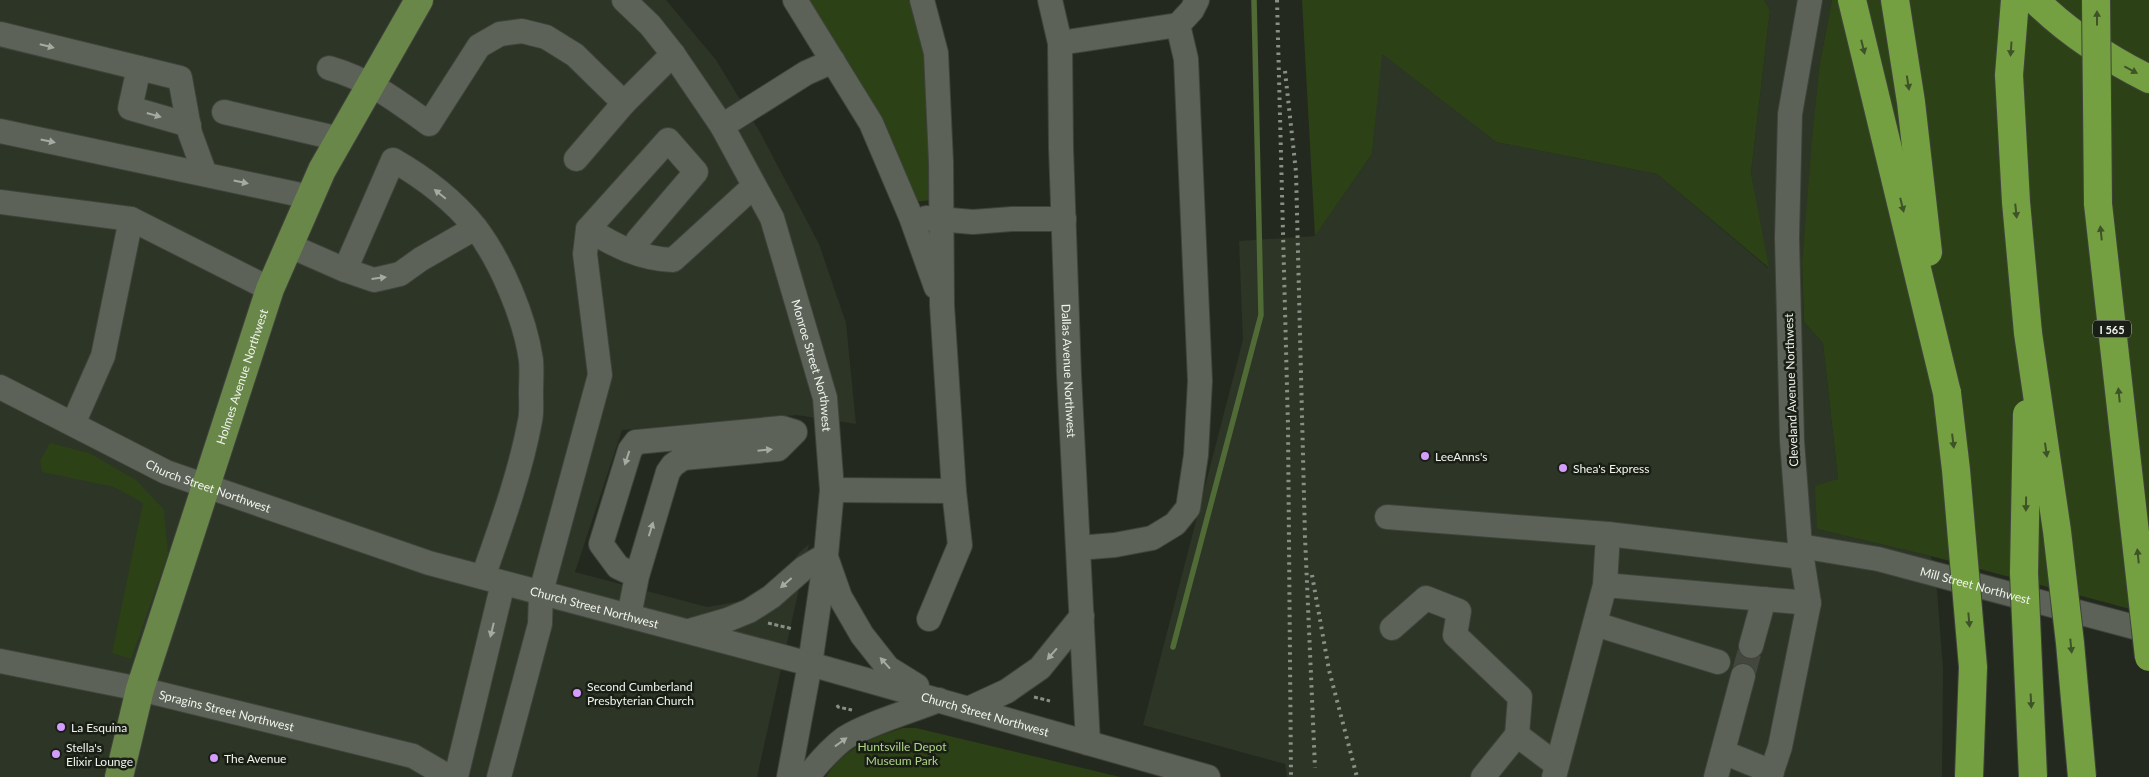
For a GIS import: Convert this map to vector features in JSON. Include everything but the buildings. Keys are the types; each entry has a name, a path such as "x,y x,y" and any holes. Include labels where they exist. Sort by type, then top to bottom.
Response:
{"highway":[{"path":"1852,0 1947,392"},
{"path":"1895,0 1911,102 1956,470 1973,667 1969,777"},
{"path":"2015,0 2009,76 2016,202 2028,333 2057,531 2070,643 2082,777"},
{"path":"2035,0 2072,33 2149,79"},
{"name":"I 565","path":"2096,0 2098,204 2149,657"},
{"path":"2028,333 2024,573 2033,777"}],"main road":[{"name":"Holmes Avenue Northwest","path":"119,777 140,689 270,289 322,170 420,0"}],"street":[{"name":"Monroe Street Northwest","path":"624,0 650,25 673,54 722,126 772,218 824,398 832,490 826,556 810,664 789,777"},
{"path":"794,0 871,123 911,217 942,305"},
{"path":"922,0 936,53 942,305 954,491 960,545 929,620"},
{"name":"Dallas Avenue Northwest","path":"1050,0 1060,43 1064,219 1088,743"},
{"path":"1060,43 1178,25 1192,10 1197,0"},
{"name":"Cleveland Avenue Northwest","path":"1771,774 1780,747 1809,603 1801,551 1792,441 1787,238 1790,114 1810,0"},
{"path":"1078,548 1115,545 1152,538 1175,524 1188,508 1196,455 1200,381 1186,58 1178,25"},
{"path":"329,68 371,84 429,124 479,46 500,34 522,31 546,37 575,55 624,103"},
{"path":"0,34 180,78 189,125 204,174"},
{"path":"576,159 624,103 673,54"},
{"path":"722,126 806,73 833,61"},
{"path":"139,68 130,108 189,125"},
{"path":"224,112 340,139"},
{"path":"0,131 310,197"},
{"path":"499,777 540,624 541,592 600,375 586,254 588,229 668,140 696,172 638,240 634,252"},
{"path":"345,270 393,160 413,172 454,204 475,228 496,262 509,289 522,321 531,360 531,419 508,504 456,777"},
{"path":"588,229 620,248 663,260 673,260 754,186"},
{"path":"0,202 130,219 270,289"},
{"path":"911,217 973,222 1012,219 1064,219"},
{"path":"73,424 103,356 130,219"},
{"path":"288,245 345,270 374,280 400,274 421,259 475,228"},
{"name":"Church Street Northwest","path":"0,387 166,472 429,563 810,664 1208,777"},
{"path":"637,576 618,566 601,544 630,450 636,442 782,428 795,432 827,430"},
{"path":"668,472 673,465 683,458 778,449 795,432"},
{"path":"629,616 637,576 668,472 667,439"},
{"path":"832,490 954,491"},
{"name":"Mill Street Northwest","path":"1387,517 1878,558 2149,631"},
{"path":"1517,734 1556,771 1605,585 1608,534"},
{"path":"688,631 728,620 749,611 771,597 804,568 826,556 840,598 867,641 888,668 939,700"},
{"path":"1605,585 1809,603"},
{"path":"1392,628 1426,598 1458,611 1456,635 1520,697 1517,734 1483,777"},
{"path":"1751,646 1764,599"},
{"path":"968,709 1007,691 1040,668 1082,616"},
{"path":"1595,624 1718,662"},
{"name":"Spragins Street Northwest","path":"0,661 140,689 412,756 449,777"},
{"path":"1716,777 1743,676"},
{"path":"807,777 828,752 858,731 939,700"},
{"path":"1723,752 1771,774"}],"path":[{"path":"759,622 793,628"}],"shaded area":[{"path":"0,0 666,0 716,60 761,134 819,244 846,323 856,424 797,415 622,430 575,572 707,607 754,599 782,577 800,552 809,544 757,777 0,777"},
{"path":"1764,0 1832,0 1819,68 1802,262 1804,322 1823,343 1838,479 1817,529 1931,556 1937,591 1943,669 1942,777 1287,777 1285,764 1143,725 1243,340 1239,241 1315,236 1372,154 1381,53 1496,142 1657,174 1768,268 1751,173 1770,10"}],"green space":[{"path":"803,0 916,0 931,69 933,200 911,202"},
{"path":"1302,0 1764,0 1770,10 1751,173 1769,268 1657,174 1496,142 1382,54 1372,154 1315,236"},
{"path":"1832,0 2149,0 2149,614 1931,556 1817,529 1815,486 1838,479 1823,343 1804,322 1802,262 1819,68"},
{"path":"50,443 89,453 136,480 164,510 168,554 131,659 112,653 143,503 114,487 42,472 40,461"},
{"name":"Huntsville Depot Museum Park","path":"903,728 916,728 1120,777 826,777 841,759 859,745"}],"waterway":[{"path":"1173,647 1261,315 1254,0"}],"tunnel":[{"path":"1743,676 1751,646"}],"railway":[{"path":"1277,0 1288,426 1291,777"},
{"path":"1285,71 1296,172 1305,537 1315,768"},
{"path":"1312,575 1329,670 1357,777"}],"place":[{"name":"LeeAnns's","path":"1425,456"},
{"name":"Shea's Express","path":"1563,468"},
{"name":"Second Cumberland Presbyterian Church","path":"577,693"},
{"name":"La Esquina","path":"61,727"},
{"name":"Stella's Elixir Lounge","path":"56,754"},
{"name":"The Avenue","path":"214,758"}]}
